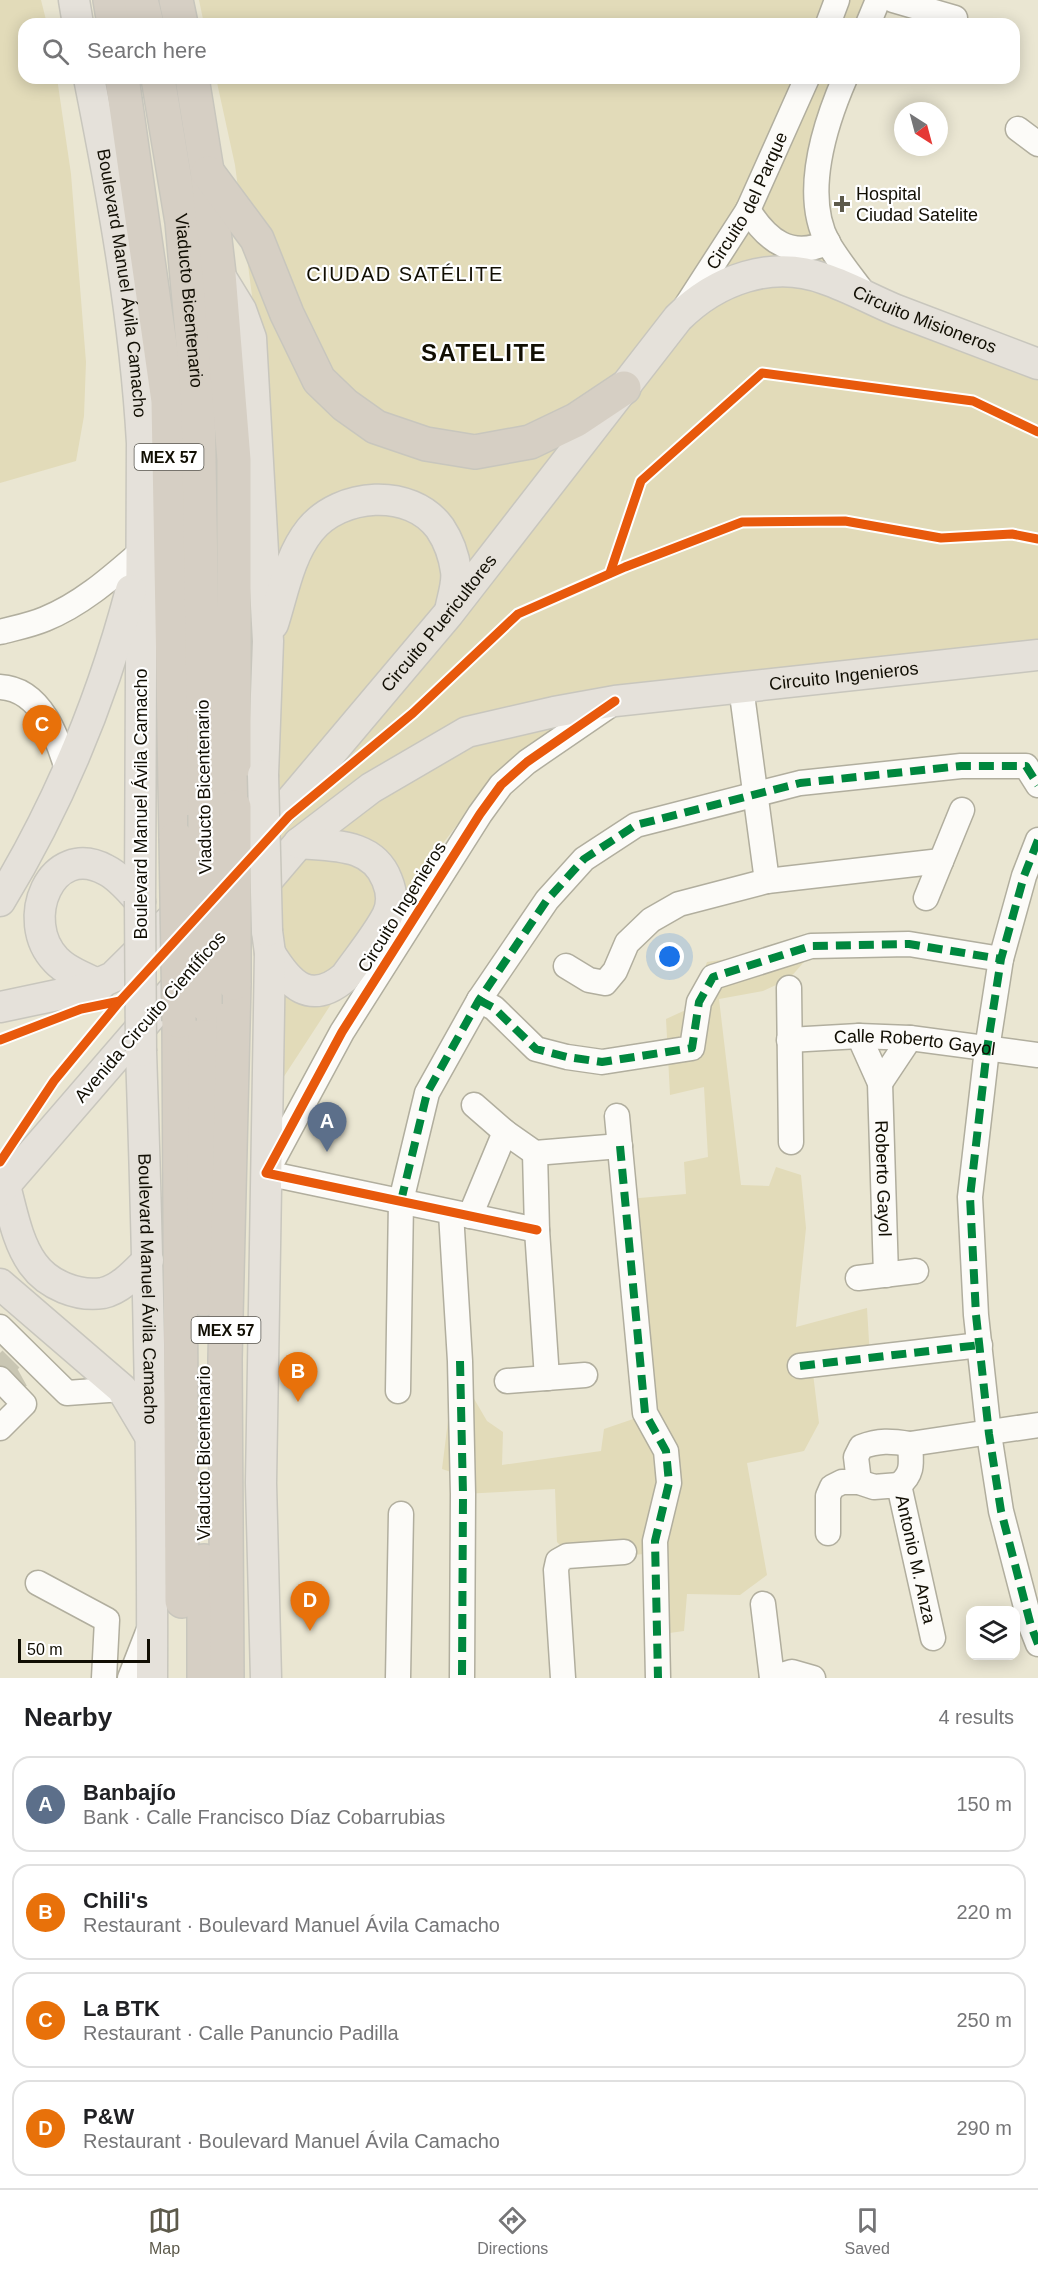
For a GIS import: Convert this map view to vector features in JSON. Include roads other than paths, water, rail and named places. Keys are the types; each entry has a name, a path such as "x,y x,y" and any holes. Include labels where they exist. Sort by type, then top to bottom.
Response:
{"highway":[{"path":"110,0 113,18"},
{"path":"141,0 146,18"},
{"path":"176,0 180,18"},
{"name":"Boulevard Manuel Ávila Camacho","path":"123,84 168,401 176,838 192,1013 182,1678"},
{"name":"Viaducto Bicentenario","path":"159,84 182,222 198,400 220,811 192,1013 204,1678"},
{"name":"MEX 57","path":"193,84 207,171 219,274 234,460 220,811 234,983 225,1359 227,1678"},
{"path":"207,171 257,239 287,314 319,380 345,405 376,427 426,444 475,452 530,442 576,420 624,388"}],"main road":[{"path":"74,0 77,18"},
{"name":"Boulevard Manuel Ávila Camacho","path":"90,84 106,163 138,380 142,443 141,1051 152,1439 150,1516 152,1678"},
{"name":"Circuito Puericultores","path":"0,1007 100,985 112,977 288,804 449,613 691,304 724,284 743,277 790,272 824,278 868,299"},
{"path":"219,274 241,310 251,338 268,641 263,775 269,942 261,1483 266,1678"},
{"name":"Circuito Misioneros","path":"868,299 1038,364"},
{"path":"268,641 295,555 311,529 333,511 351,503 374,499 394,501 419,510 439,527 450,546 457,573 449,613"},
{"path":"0,901 12,867 68,772 113,655 142,551"},
{"name":"Circuito Ingenieros","path":"299,843 371,788 467,732 554,712 615,702 1038,655"},
{"path":"269,942 283,975 292,984 314,991 326,989 345,977 388,915 392,901 384,871 368,856 348,847 299,843"},
{"name":"Avenida Circuito Científicos","path":"2,1188 299,843"},
{"path":"100,985 70,971 56,960 45,944 39,926 39,911 43,893 50,881 64,870 77,864 93,865 117,878 140,901"},
{"path":"2,1188 19,1237 33,1265 56,1285 79,1292 104,1293 127,1281 148,1260"},
{"path":"0,1284 122,1389 152,1439"}],"street":[{"path":"870,18 878,0"},
{"path":"893,0 955,18"},
{"name":"Circuito del Parque","path":"678,318 748,210 804,84"},
{"name":"Circuito Misioneros","path":"842,84 834,101 822,145 816,185 817,206 828,242 868,299"},
{"path":"1018,129 1038,144"},
{"path":"748,210 765,233 783,246 802,249 828,242"},
{"path":"0,632 45,619 73,604 95,591 142,551"},
{"path":"0,687 22,693 35,705 58,739 68,772"},
{"path":"741,687 767,881"},
{"name":"Circuito Ingenieros","path":"266,1173 342,1032 480,814 501,785 526,762 615,702"},
{"path":"398,1391 401,1201 427,1093 479,1000 548,900 584,859 636,825 800,783 961,766 1026,766 1038,785"},
{"path":"926,898 962,810"},
{"path":"1036,1631 1001,1511 989,1434 976,1316 970,1197 987,1049 1001,959 1024,876 1038,840"},
{"path":"566,966 590,980 605,983 615,971 627,943 651,920 679,904 767,881 941,861"},
{"path":"479,1000 494,1008 536,1049 567,1057 602,1062 692,1048 699,1002 713,977 811,946 909,944 1001,959"},
{"path":"789,988 790,1142"},
{"name":"Calle Roberto Gayol","path":"789,1040 859,1036 910,1038 1038,1055"},
{"name":"Roberto Gayol","path":"859,1036 880,1083 886,1275"},
{"path":"880,1083 910,1038"},
{"path":"474,1105 535,1153 620,1146"},
{"path":"617,1116 645,1413 666,1451 669,1483 655,1541 658,1678"},
{"path":"462,1678 464,1494 460,1361 460,1215 505,1131"},
{"path":"535,1153 537,1230 548,1378"},
{"path":"266,1173 537,1230"},
{"path":"858,1278 916,1271"},
{"path":"0,1327 19,1365 24,1404 0,1428"},
{"path":"800,1366 980,1345"},
{"path":"19,1365 66,1393 122,1389"},
{"path":"507,1381 585,1375"},
{"path":"860,1482 856,1457 861,1447 877,1441 890,1440 910,1444 1038,1425"},
{"path":"899,1485 907,1478 911,1467 910,1444"},
{"name":"Antonio M. Anza","path":"828,1533 828,1496 832,1487 842,1482 860,1482 874,1487 899,1485 933,1638"},
{"path":"398,1678 401,1514"},
{"path":"563,1678 556,1570 558,1561 567,1556 624,1552"},
{"path":"38,1583 106,1620 104,1678"},
{"path":"763,1604 772,1678 792,1672 813,1678"},
{"path":"130,1678 152,1622"}],"tunnel":[{"path":"0,1370 11,1359"},
{"path":"0,1387 25,1373"}],"place":[{"name":"Hospital Ciudad Satelite","path":"842,204"},
{"name":"La BTK","path":"42,755"},
{"name":"Banbajío","path":"327,1152"},
{"name":"Chili's","path":"298,1402"},
{"name":"P&W","path":"310,1631"}],"district":[{"name":"CIUDAD SATÉLITE","path":"405,274"},
{"name":"SATELITE","path":"484,352"}]}
